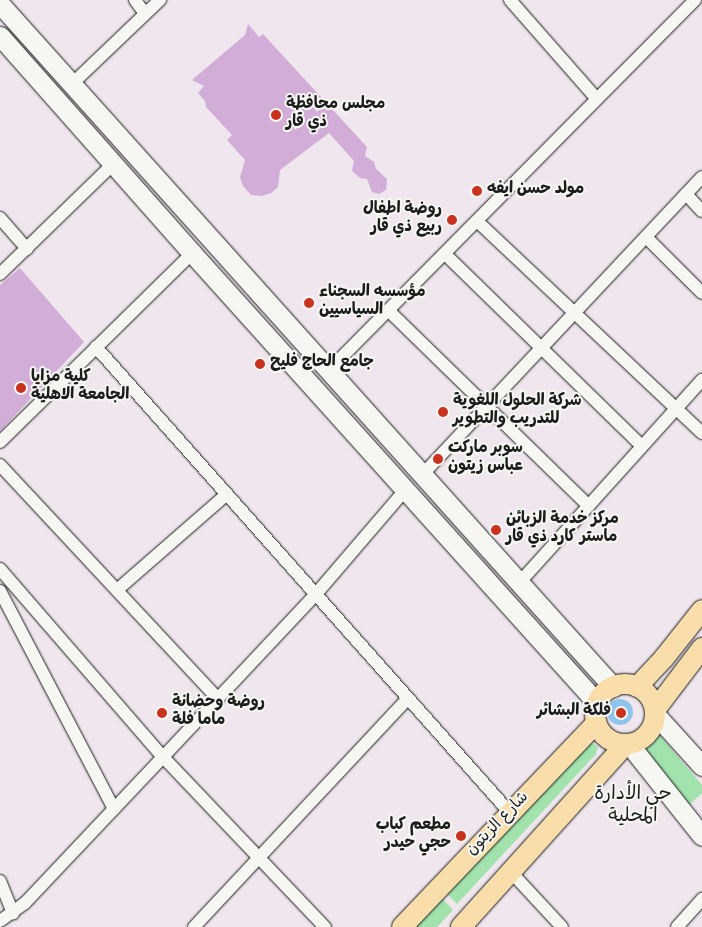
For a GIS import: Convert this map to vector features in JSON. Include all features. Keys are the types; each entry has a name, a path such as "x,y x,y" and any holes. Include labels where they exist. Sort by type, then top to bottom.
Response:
{"main road":[{"path":"0,4 328,371 364,408 520,582 612,687"},
{"path":"28,34 6,42 192,253 597,702"},
{"path":"347,423 364,408"},
{"path":"637,687 664,658 702,610"},
{"path":"461,927 627,744 645,737 654,723 655,712 702,648"},
{"path":"702,766 655,712 646,692 629,684 612,687 597,702 596,723 607,739 627,744 702,836"},
{"name":"شارع الزيتون","path":"402,927 596,723"}],"street":[{"path":"134,0 145,14"},
{"path":"72,84 160,0"},
{"path":"510,0 596,98"},
{"path":"328,371 445,254 596,98 696,0"},
{"path":"0,274 114,163"},
{"path":"423,474 702,177"},
{"path":"686,194 702,211"},
{"path":"0,218 27,249"},
{"path":"477,221 702,434"},
{"path":"646,237 702,293"},
{"path":"0,442 192,253"},
{"path":"445,254 642,446"},
{"path":"389,311 589,506"},
{"path":"96,347 511,814"},
{"path":"520,582 702,380"},
{"path":"0,465 218,698"},
{"path":"0,921 25,903 163,757 316,594 406,489"},
{"path":"116,590 227,494"},
{"path":"0,569 163,757 325,927"},
{"path":"0,591 114,809"},
{"path":"194,927 260,859 408,698"},
{"path":"511,872 562,927"},
{"path":"0,881 13,913"},
{"path":"677,927 702,899"}],"green space":[{"path":"656,731 702,785 702,793 688,806 637,749"},
{"path":"590,742 598,747 596,754 457,904 446,893"},
{"path":"441,897 453,910 437,927 414,927"}],"water":[{"path":"620,699 629,703 633,712 629,721 620,725 611,721 607,712 611,703"}],"building":[{"name":"مجلس محافظة ذي قار","path":"248,24 259,37 263,34 367,147 365,156 374,162 376,169 387,179 386,190 379,194 372,192 367,179 360,178 352,171 354,161 329,133 280,170 278,187 271,193 262,196 251,195 243,186 240,177 245,160 227,140 232,135 206,107 205,101 198,93 204,86 192,80 245,35"},
{"name":"كلية مزايا الجامعة الاهلية","path":"20,268 84,342 0,431 0,285"}],"place":[{"name":"مجلس محافظة ذي قار","path":"276,115"},
{"name":"مولد حسن ايفه","path":"477,191"},
{"name":"روضة اطفال ربيع ذي قار","path":"452,220"},
{"name":"مؤسسه السجناء السياسيين","path":"309,303"},
{"name":"جامع الحاج فليح","path":"260,364"},
{"name":"كلية مزايا الجامعة الاهلية","path":"21,388"},
{"name":"شركة الحلول اللغوية للتدريب والتطوير","path":"443,412"},
{"name":"سوبر ماركت عباس زيتون","path":"438,459"},
{"name":"مركز خدمة الزبائن ماستر كارد ذي قار","path":"496,530"},
{"name":"روضة وحضانة ماما فلة","path":"162,713"},
{"name":"فلكة البشائر","path":"621,713"},
{"name":"مطعم كباب حجي حيدر","path":"461,836"}],"district":[{"name":"حي الأدارة المحلية","path":"633,807"}]}
